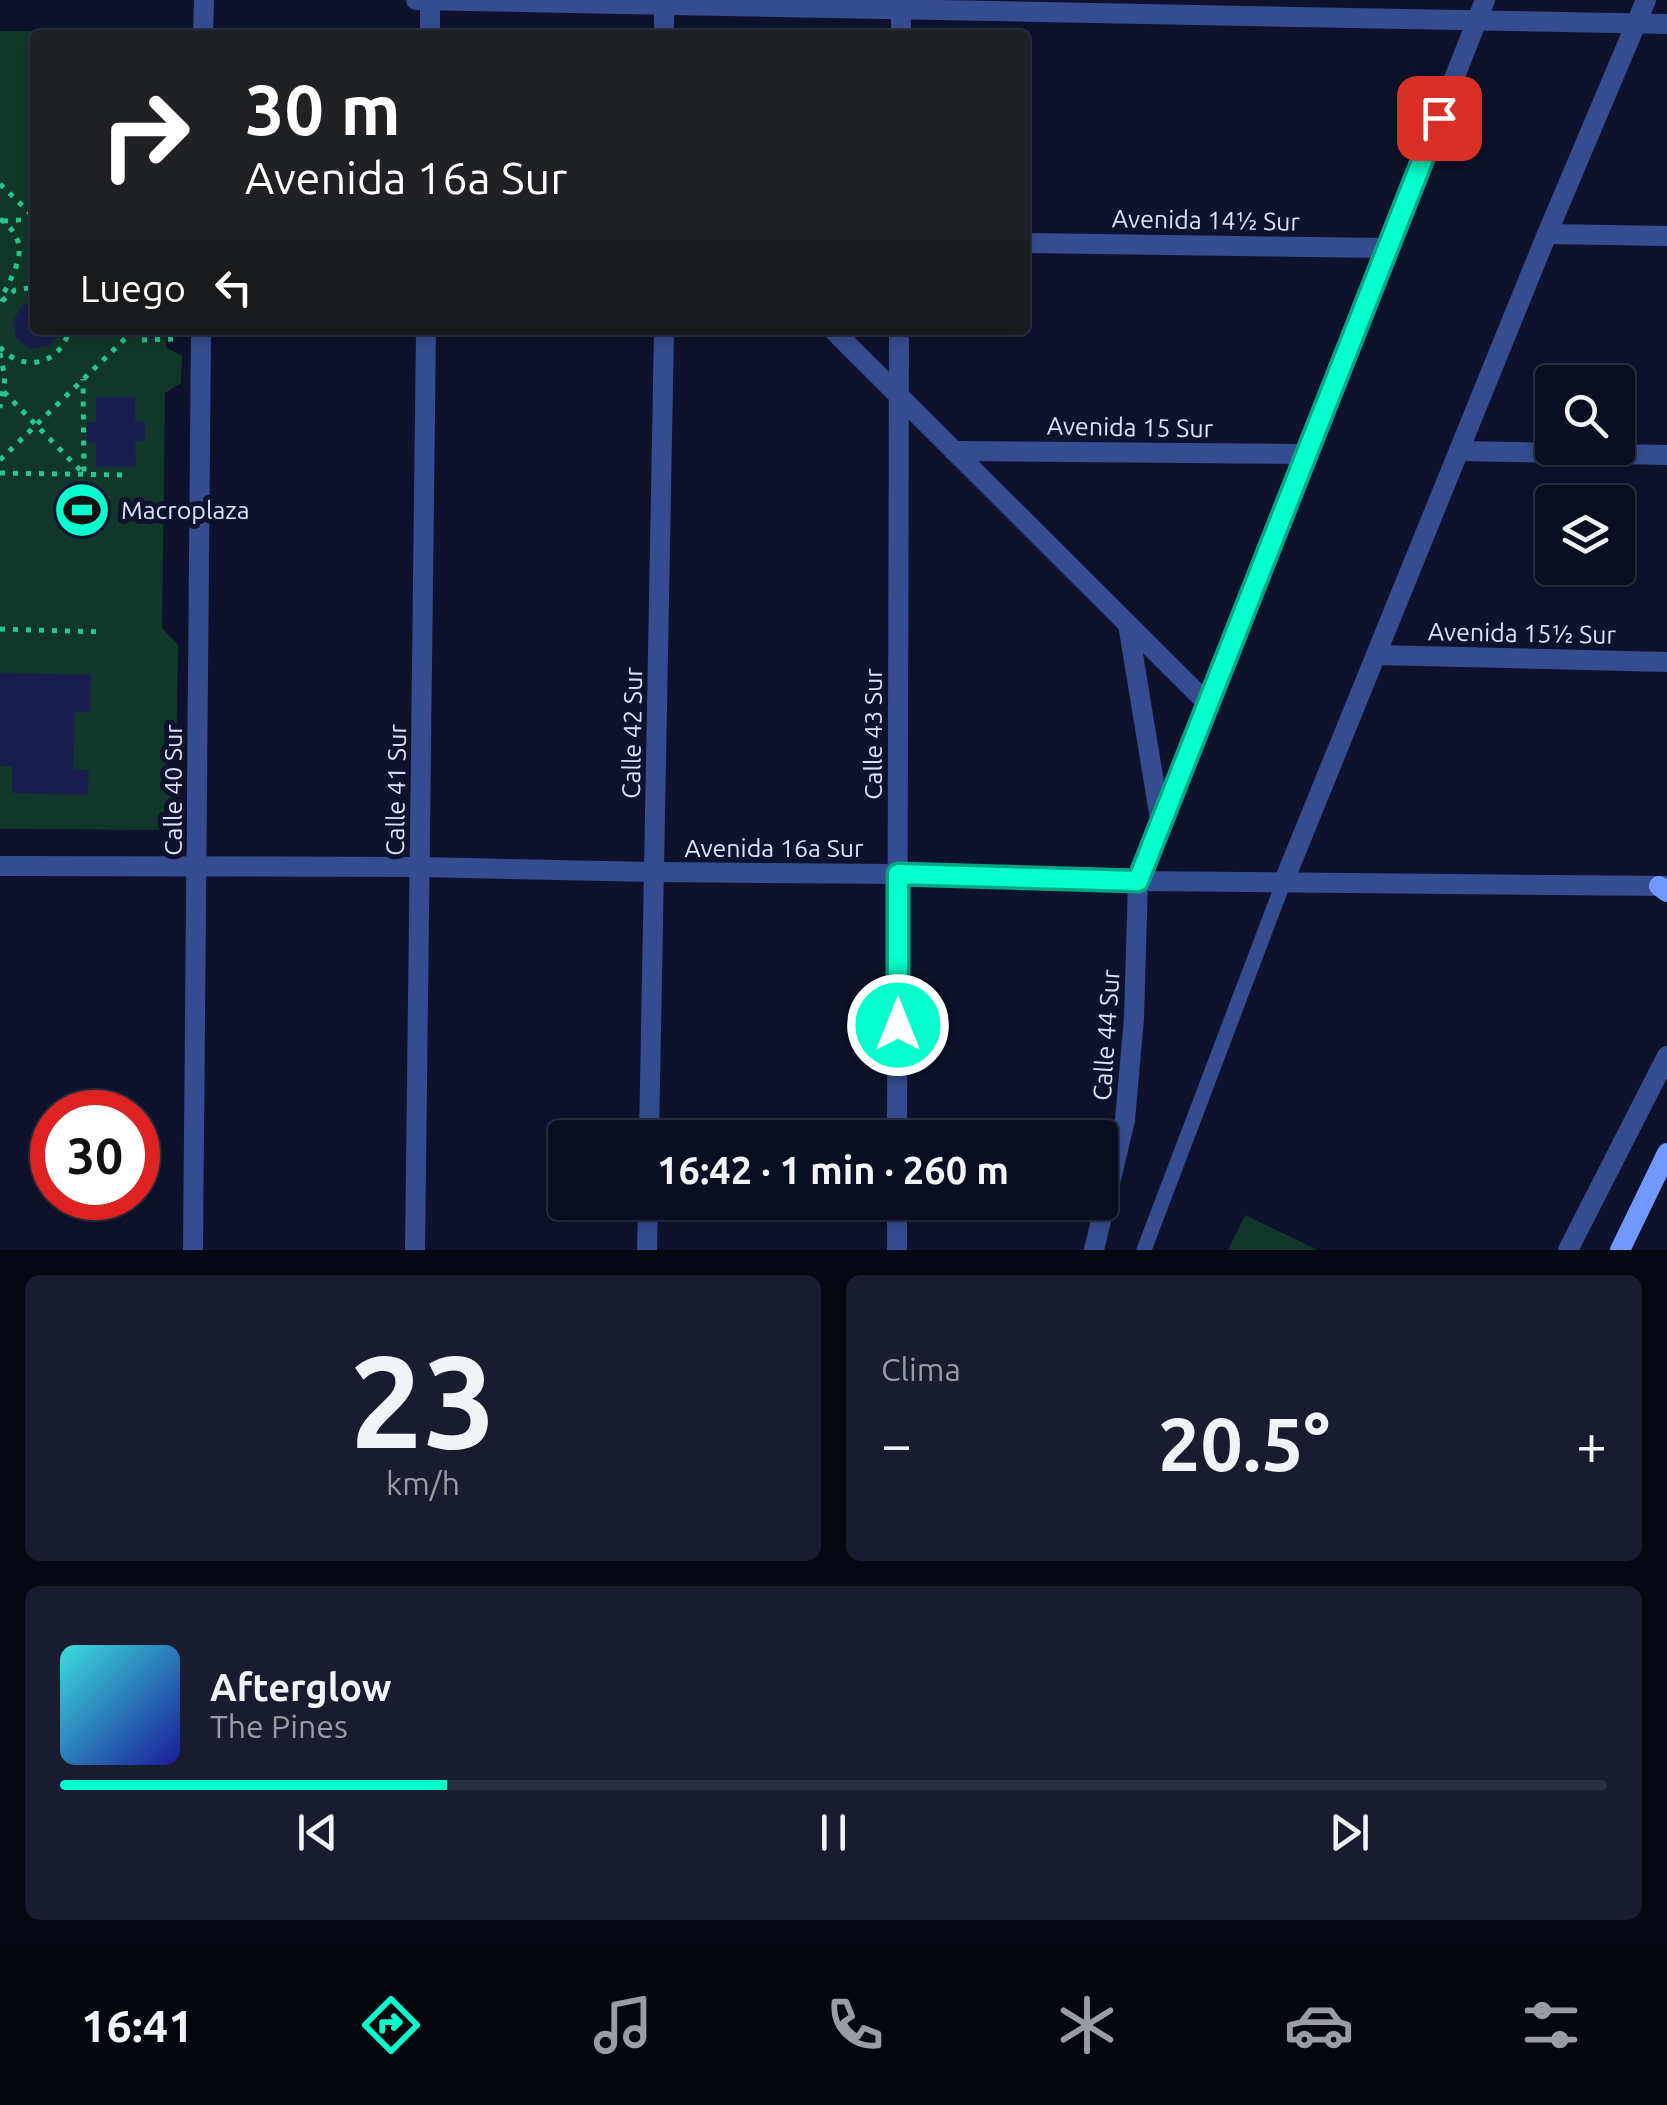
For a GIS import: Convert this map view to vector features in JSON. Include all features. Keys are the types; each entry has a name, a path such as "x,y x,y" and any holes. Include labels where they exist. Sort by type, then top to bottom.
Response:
{"street":[{"path":"204,0 204,30"},
{"path":"416,0 1482,10 1667,24"},
{"path":"430,0 430,30"},
{"path":"1284,880 1646,0"},
{"path":"664,5 664,30"},
{"path":"1637,24 1667,7"},
{"name":"Calle 44 Sur","path":"1094,1250 1125,1120 1134,1018 1138,881 1482,10"},
{"path":"1548,234 1667,236"},
{"name":"Avenida 14½ Sur","path":"1030,242 1387,248"},
{"name":"Calle 40 Sur","path":"193,1250 201,335"},
{"name":"Calle 41 Sur","path":"415,1250 426,335"},
{"name":"Calle 42 Sur","path":"650,1120 664,335"},
{"path":"838,335 1208,704"},
{"name":"Calle 43 Sur","path":"897,1120 900,335"},
{"path":"1459,450 1667,455"},
{"name":"Avenida 15 Sur","path":"954,451 1306,454"},
{"path":"1128,624 1161,823"},
{"name":"Avenida 15½ Sur","path":"1376,655 1667,662"},
{"name":"Avenida 16a Sur","path":"0,866 420,867 1664,888"},
{"path":"1568,1250 1667,1056"},
{"path":"1620,1250 1667,1153"},
{"path":"648,1220 648,1250"},
{"path":"897,1220 897,1250"}],"lane":[{"path":"1144,1250 1284,880"}],"path":[{"path":"0,184 30,214"},
{"path":"2,220 30,219"},
{"path":"0,303 20,255 13,230 2,220"},
{"path":"0,303 16,290 30,289"},
{"path":"0,350 16,360 40,362 61,350 67,335"},
{"path":"0,460 131,335"},
{"path":"138,335 139,340 191,335"},
{"path":"0,350 4,378 0,408"},
{"path":"83,379 84,474"},
{"path":"4,392 84,474"},
{"path":"0,473 128,475"},
{"path":"0,629 104,632"}],"green space":[{"name":"Macroplaza","path":"0,31 30,31 30,335 166,335 166,347 182,356 181,383 165,393 162,628 178,645 175,830 0,829"},
{"path":"1245,1215 1316,1249 1316,1250 1228,1250"}],"building":[{"path":"30,303 30,335 57,335 50,345 31,349 16,338 13,320 23,305"},
{"path":"96,397 135,397 135,421 145,421 145,441 135,441 136,467 96,467 96,443 87,443 87,422 96,422"},
{"path":"0,673 91,675 90,712 75,711 73,770 89,770 88,795 12,793 12,766 0,766"}],"place":[{"name":"Macroplaza","path":"82,510"}],"route":[{"path":"898,1025 898,874 1138,881 1439,118"}]}
